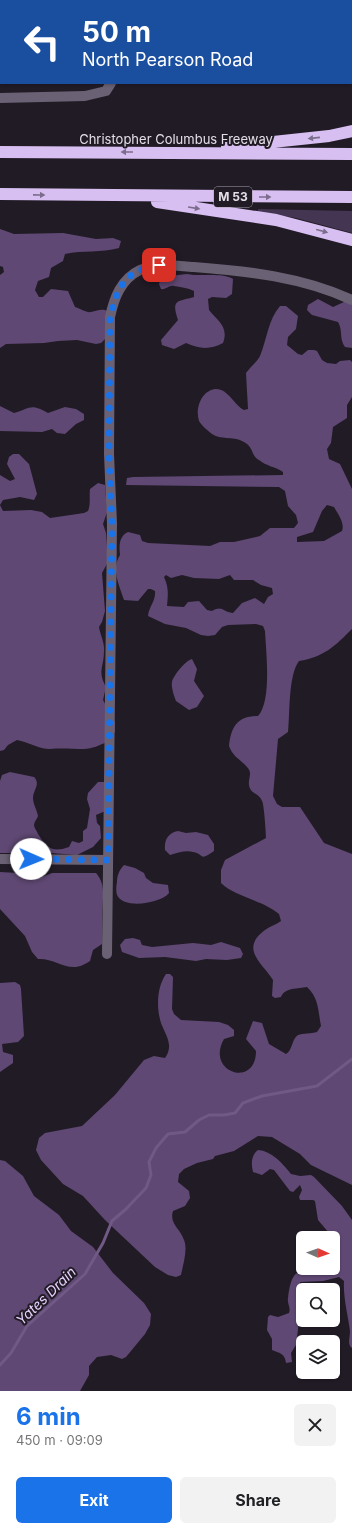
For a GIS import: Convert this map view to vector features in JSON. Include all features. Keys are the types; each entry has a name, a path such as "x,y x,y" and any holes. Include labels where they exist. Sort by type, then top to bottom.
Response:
{"highway":[{"path":"166,153 329,136 352,130"},
{"name":"Christopher Columbus Freeway","path":"0,152 352,154"},
{"name":"M 53","path":"0,194 352,197"},
{"path":"114,196 276,220 352,240"}],"street":[{"path":"0,98 85,96 106,91 111,84"},
{"path":"108,954 112,524 109,454 110,317 118,290 127,278 140,270 159,265 230,270 296,281 352,300"},
{"path":"0,859 108,860"}],"shaded area":[{"path":"258,209 352,211 352,233 296,218 258,212"},
{"path":"0,229 14,234 63,233 96,239 113,238 121,241 119,248 65,254 63,261 51,268 49,277 38,281 35,290 39,297 43,297 51,289 68,291 75,307 89,312 103,310 110,312 112,332 101,343 96,344 77,340 6,344 0,348 0,275 4,272 3,267 0,266"},
{"path":"187,274 217,275 233,279 232,294 226,298 212,297 208,299 209,310 222,325 225,333 223,343 214,347 195,347 186,343 174,349 162,345 161,340 178,320 175,308 177,302 194,297 194,291 187,288 172,286 161,289 159,284 161,277"},
{"path":"318,299 333,307 344,302 352,302 352,348 345,347 343,344 338,322 312,315 307,310 308,305"},
{"path":"280,306 286,306 298,316 296,329 288,337 287,345 298,354 302,355 308,350 314,350 317,351 322,360 327,363 336,364 340,361 350,360 352,362 352,397 347,405 347,418 333,427 331,443 327,449 329,459 340,464 352,489 352,629 328,650 315,657 299,661 295,668 291,685 288,732 278,739 273,796 277,804 282,807 300,807 324,843 352,854 352,1185 311,1165 300,1154 272,1137 258,1136 234,1151 215,1156 213,1159 197,1163 184,1169 179,1174 178,1182 189,1191 190,1198 185,1206 173,1211 172,1215 172,1219 184,1240 186,1248 181,1275 176,1277 168,1275 155,1267 105,1220 83,1196 63,1184 41,1160 36,1150 39,1138 45,1133 82,1126 115,1095 144,1060 154,1056 165,1058 168,1053 169,1045 159,1017 158,997 166,974 170,974 173,977 172,1009 174,1014 181,1020 219,1022 228,1025 234,1030 234,1036 224,1039 220,1051 221,1060 226,1067 233,1072 241,1073 248,1070 254,1063 256,1051 246,1039 253,1021 262,1023 269,1044 286,1054 290,1050 298,1035 317,1032 321,1026 316,1000 307,987 289,990 281,997 275,998 272,996 273,980 259,962 253,950 257,937 281,921 279,914 265,905 234,892 221,883 221,870 225,860 266,838 263,803 261,798 250,788 249,769 235,755 229,746 232,733 237,724 245,718 258,716 265,699 267,688 267,663 265,631 263,626 256,624 228,625 222,627 215,635 208,636 201,635 186,628 165,624 148,616 155,591 148,589 138,601 124,600 118,583 116,571 117,560 120,555 120,542 123,536 128,532 140,535 142,541 148,543 210,546 220,542 234,542 260,536 270,528 294,528 298,523 296,515 288,506 285,491 279,487 126,485 127,478 133,477 283,475 283,472 256,458 251,448 246,443 212,434 201,424 198,416 200,401 206,393 215,389 224,391 240,408 244,410 248,409 246,373 260,356 270,323","holes":["327,505 334,507 342,522 342,531 324,541 297,542 297,537 313,532 322,511","166,575 171,578 182,575 194,578 219,579 230,575 234,580 253,580 261,585 272,588 273,594 268,597 264,604 255,598 242,603 233,613 221,609 212,611 207,610 199,601 188,602 184,607 167,606 168,595 164,577"]},
{"path":"0,406 14,413 34,407 48,413 65,407 76,409 84,414 84,420 76,424 65,434 57,433 52,429 42,432 0,431"},
{"path":"13,454 19,454 29,464 37,494 34,500 20,497 3,500 0,505 0,475 10,481 15,479 7,464 9,457"},
{"path":"98,483 105,485 107,512 103,524 106,533 108,562 102,573 105,611 99,627 104,648 101,673 106,687 103,700 115,722 115,732 107,742 96,747 87,749 50,749 17,740 8,745 4,750 0,751 0,505 3,511 31,510 42,512 50,518 84,513 88,511 89,508 90,489"},
{"path":"192,659 197,669 194,681 204,696 197,707 189,710 176,701 172,684 173,679 180,669"},
{"path":"10,772 34,777 36,780 37,785 33,798 38,816 34,826 44,843 50,848 54,849 69,847 72,841 79,843 83,841 83,831 87,828 90,809 87,799 88,793 98,782 106,782 110,809 96,815 97,823 100,826 101,838 93,847 77,855 51,853 0,853 0,781 2,775"},
{"path":"178,831 186,833 196,832 208,835 214,844 214,851 203,857 190,851 170,855 165,850 166,840 169,835"},
{"path":"124,865 135,868 144,873 146,878 153,883 168,885 169,893 165,897 151,902 134,904 121,900 117,895 116,885 119,873"},
{"path":"0,872 18,873 40,878 52,873 96,873 102,883 103,888 102,944 93,950 90,961 83,965 70,967 45,959 38,959 32,952 25,936 0,909"},
{"path":"133,938 140,940 142,945 152,947 193,943 211,945 221,942 240,948 243,954 241,958 227,960 206,959 196,961 165,957 139,958 122,952 120,945 125,939"},
{"path":"15,982 20,985 21,989 24,1036 18,1042 2,1044 3,1052 13,1055 13,1063 0,1072 0,983"},
{"path":"258,1150 272,1155 291,1174 300,1176 311,1175 314,1177 342,1206 352,1220 352,1348 350,1347 349,1343 350,1331 345,1300 344,1281 339,1277 323,1281 296,1283 296,1327 298,1327 297,1335 296,1335 296,1345 291,1353 292,1362 286,1363 283,1355 272,1350 272,1339 267,1330 268,1317 270,1315 278,1317 289,1313 290,1309 288,1300 290,1287 295,1274 340,1275 340,1231 327,1231 318,1220 315,1201 300,1200 299,1197 302,1190 300,1185 293,1192 290,1191 274,1170 270,1169 262,1175 253,1172 252,1160"},
{"path":"0,1160 5,1161 23,1176 34,1196 59,1215 71,1231 93,1247 113,1273 144,1303 151,1314 150,1325 145,1334 126,1357 122,1359 111,1355 97,1357 89,1366 89,1375 80,1391 0,1391"}],"waterway":[{"name":"Yates Drain","path":"0,1365 11,1353 27,1326 85,1274 103,1243 112,1221 146,1188 151,1175 149,1162 156,1148 168,1134 185,1132 199,1120 209,1115 235,1113 243,1103 262,1096 317,1086 352,1059"}],"route":[{"path":"31,859 108,860 112,524 109,454 110,317 113,302 118,290 127,278 140,270 159,265"}]}
